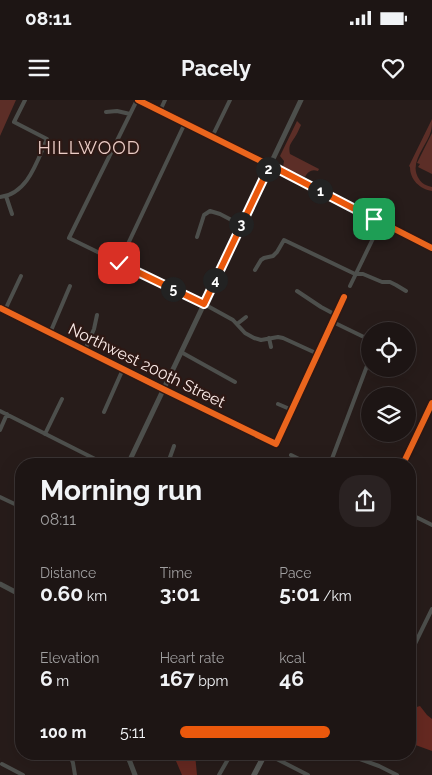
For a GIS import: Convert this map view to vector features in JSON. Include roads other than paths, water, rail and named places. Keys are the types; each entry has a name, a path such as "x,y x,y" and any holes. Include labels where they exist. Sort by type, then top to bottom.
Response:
{"main road":[{"path":"406,458 432,403"},
{"path":"254,775 263,760"}],"street":[{"path":"0,197 20,189 26,183 47,140 14,122 25,100"},
{"path":"318,354 283,338 261,340 254,338 245,333 233,320 204,304 69,238 137,100 270,165 432,248"},
{"path":"160,111 164,100"},
{"path":"212,137 230,100"},
{"path":"131,458 301,100"},
{"path":"106,112 117,111 130,114"},
{"path":"119,263 185,123"},
{"path":"6,196 12,214"},
{"path":"197,237 204,215 210,211 241,224"},
{"path":"350,286 381,222"},
{"path":"255,270 261,260 273,256 277,252 284,240 355,274 363,274 382,282 390,282 406,291"},
{"path":"2,309 21,276"},
{"path":"50,333 70,286"},
{"path":"297,291 321,308 336,315"},
{"path":"278,404 292,410 344,297"},
{"name":"Northwest 200th Street","path":"2,309 276,444 292,410"},
{"path":"85,350 94,329 97,315"},
{"path":"237,324 246,318"},
{"path":"333,322 361,336"},
{"path":"269,338 271,347"},
{"path":"181,352 235,382"},
{"path":"104,412 123,369"},
{"path":"332,458 363,377"},
{"path":"46,434 62,399"},
{"path":"0,410 93,458"},
{"path":"0,430 7,414"},
{"path":"170,458 174,446"},
{"path":"291,455 297,458"},
{"path":"0,497 15,505"},
{"path":"416,517 432,525"},
{"path":"0,584 15,592"},
{"path":"416,641 432,608"},
{"path":"72,760 75,775"},
{"path":"129,760 135,775"},
{"path":"219,775 228,760"},
{"path":"278,760 308,775"},
{"path":"362,760 397,775"},
{"path":"2,764 23,775"}],"district":[{"name":"HILLWOOD","path":"89,148"}]}
